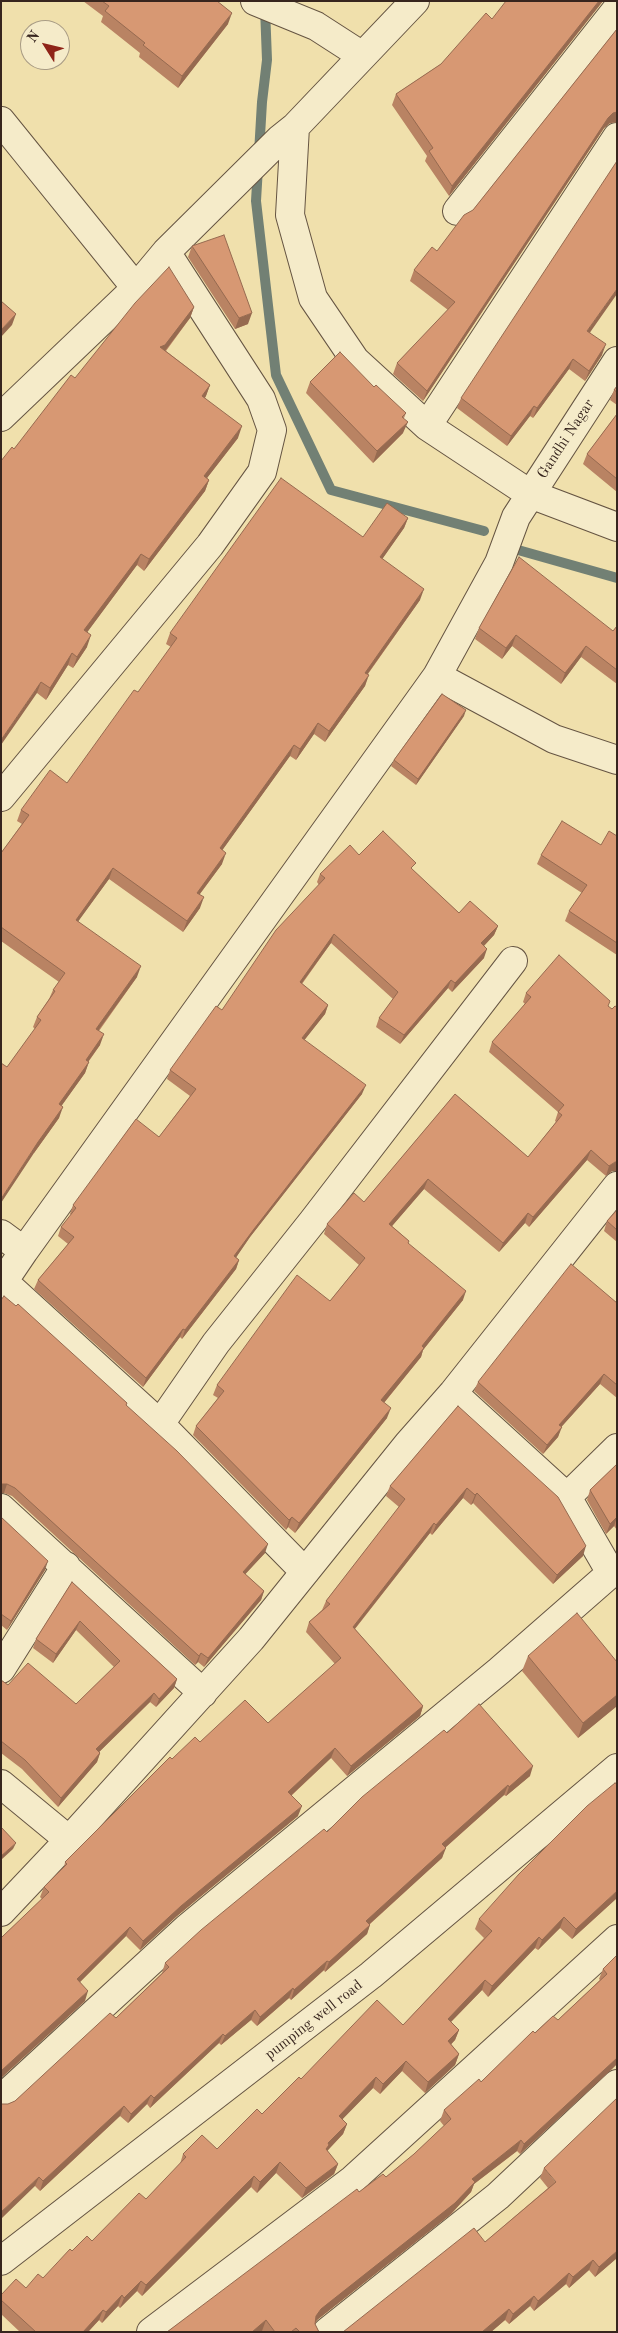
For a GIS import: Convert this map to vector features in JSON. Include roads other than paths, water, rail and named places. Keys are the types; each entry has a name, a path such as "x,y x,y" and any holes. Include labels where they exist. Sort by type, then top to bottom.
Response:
{"street":[{"path":"255,1 316,26 361,56"},
{"path":"1,417 136,288 166,252 287,133 415,1"},
{"path":"457,211 617,9"},
{"path":"1,122 136,288"},
{"path":"287,133 290,215 313,298 355,360 427,426 530,494 617,526"},
{"path":"427,426 617,137"},
{"path":"1,797 210,545 262,472 272,430 261,399 166,252"},
{"name":"Gandhi Nagar","path":"2,1284 437,676 499,563 516,517 617,362"},
{"path":"437,676 554,739 617,760"},
{"path":"160,1424 216,1343 514,961"},
{"path":"1,1912 69,1840 251,1639 408,1444 453,1393 617,1186"},
{"path":"1,1234 24,1251"},
{"path":"2,1284 160,1424 305,1572"},
{"path":"1,2099 187,1928 499,1671 614,1570 567,1497 453,1393"},
{"path":"567,1497 617,1448"},
{"path":"1,1508 203,1693"},
{"path":"1,1669 66,1566"},
{"name":"pumping well road","path":"1,2261 371,1975 617,1768"},
{"path":"1,1784 69,1840"},
{"path":"151,2332 351,2181 617,1939"},
{"path":"327,2332 498,2196 617,2084"}],"waterway":[{"path":"259,153 267,60 265,8"},
{"path":"258,167 256,201 276,375 331,490 484,531"},
{"path":"511,548 617,578"}]}
